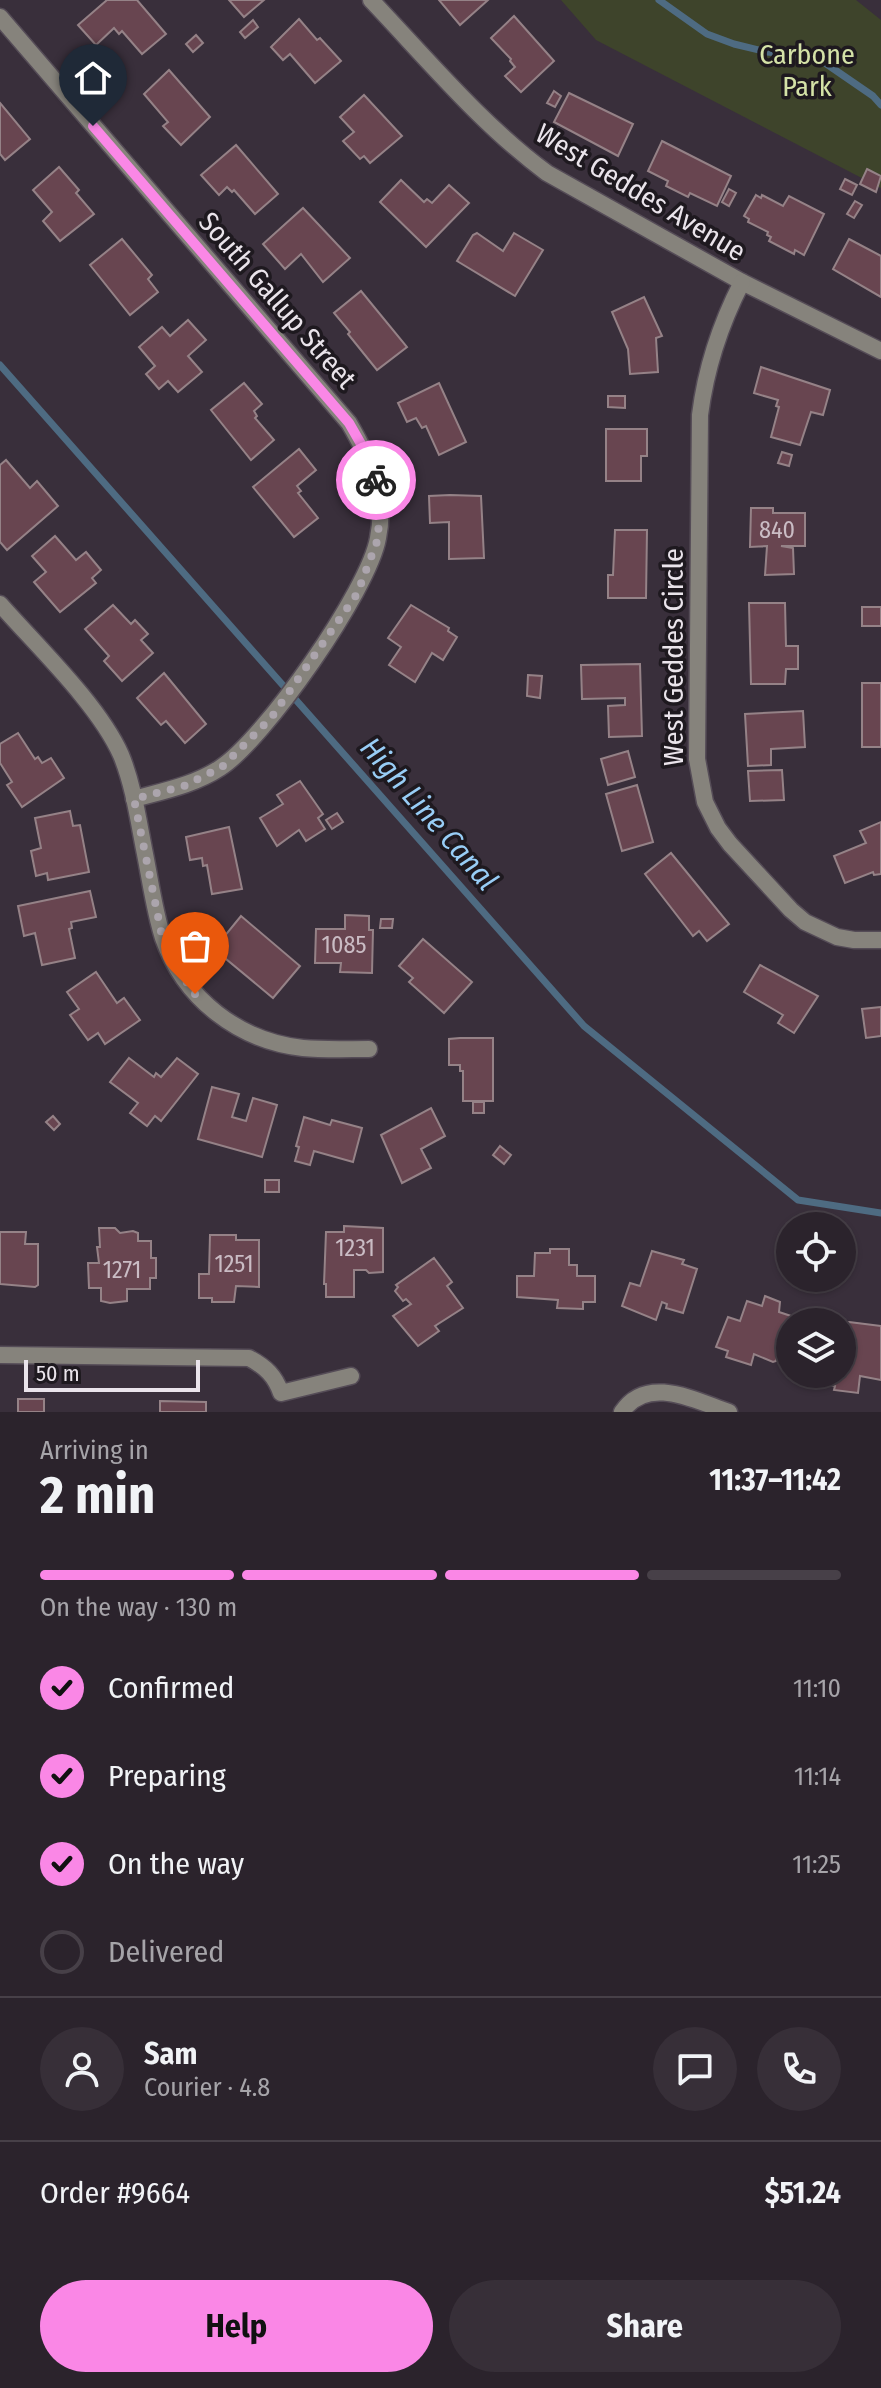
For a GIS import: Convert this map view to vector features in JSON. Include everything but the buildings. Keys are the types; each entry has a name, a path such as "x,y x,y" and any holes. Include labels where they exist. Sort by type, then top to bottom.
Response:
{"street":[{"name":"West Geddes Avenue","path":"371,0 483,119 547,173 742,282 881,351"},
{"name":"South Gallup Street","path":"0,17 349,423 369,458 380,491 378,539 357,594 271,718 222,767 184,786 134,799"},
{"name":"West Geddes Circle","path":"742,282 715,341 704,383 700,415 699,779 705,802 718,828 791,910 805,922 837,937 881,940"},
{"path":"0,604 94,712 121,756 134,799 162,936 174,964 195,994 221,1017 253,1036 303,1048 369,1049"},
{"path":"0,1355 249,1358 262,1365 276,1379 284,1412"},
{"path":"281,1393 351,1376"},
{"path":"624,1409 652,1391 666,1392 729,1412"}],"green space":[{"name":"Carbone Park","path":"561,0 856,0 881,20 881,188 596,40"}],"waterway":[{"path":"659,0 707,34 734,44 767,52 810,56 825,63 881,105"},
{"name":"High Line Canal","path":"0,365 584,1026 798,1200 881,1213"}],"way so far":[{"path":"195,994 174,964 162,936 134,799 184,786 222,767 271,718 357,594 378,539 380,491 376,480"}],"route":[{"path":"93,126 349,423 369,458 376,480"}]}
